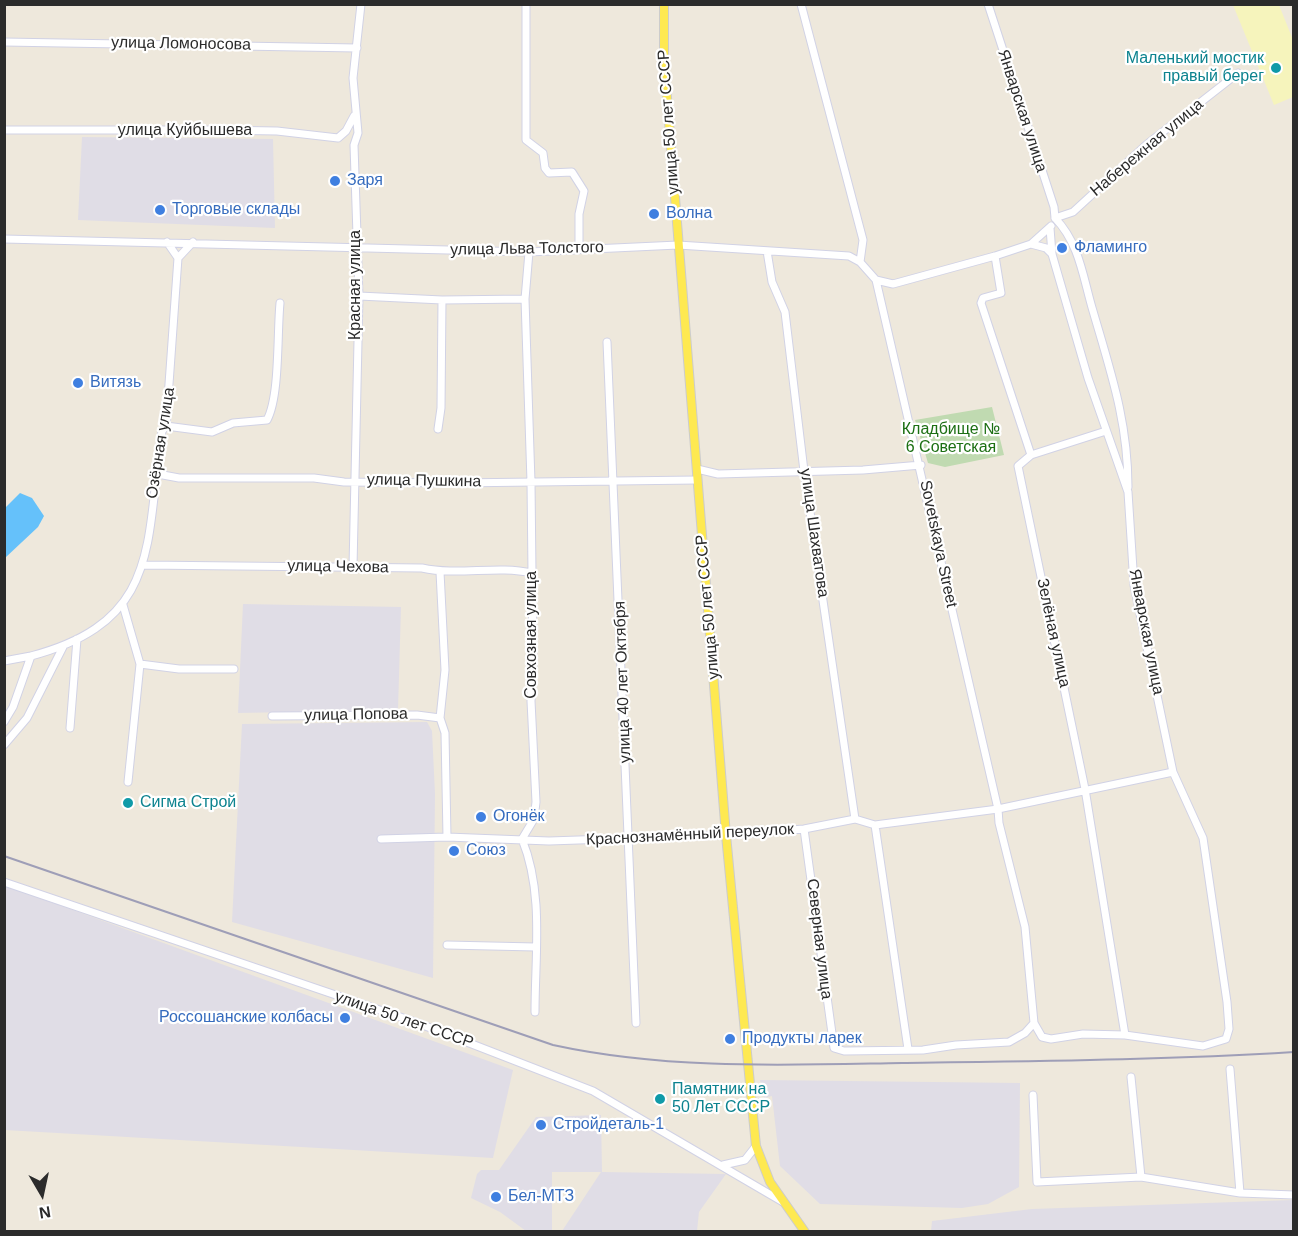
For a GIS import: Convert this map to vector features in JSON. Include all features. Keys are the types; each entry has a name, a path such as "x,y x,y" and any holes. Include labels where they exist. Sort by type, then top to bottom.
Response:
{"main road":[{"name":"улица 50 лет СССР","path":"664,4 664,60 678,245 726,835 756,1146 770,1182 805,1232"}],"street":[{"name":"Красная улица","path":"353,567 356,480 356,334 359,296 354,145 358,133 354,116 353,78 361,4"},
{"path":"526,4 526,140 543,153 544,168 549,172 572,172 584,191 579,214 579,250"},
{"path":"801,4 863,240 860,262"},
{"name":"Январская улица","path":"988,4 1054,207 1055,218"},
{"name":"улица Ломоносова","path":"4,42 357,48"},
{"name":"Набережная улица","path":"1055,218 1072,212 1146,146 1238,73"},
{"name":"улица Куйбышева","path":"4,130 277,131 338,138 346,131 354,116"},
{"path":"876,280 893,284 1031,244 1050,228 1055,218 1065,229 1078,254 1123,415 1128,452 1128,492"},
{"name":"Январская улица","path":"1050,228 1052,254 1106,432 1128,492 1134,585 1173,772 1203,838 1227,1002 1229,1029 1227,1039 1203,1046 1125,1035"},
{"name":"улица Льва Толстого","path":"4,239 529,252 678,245 849,256 860,262"},
{"path":"167,242 178,258 193,242"},
{"path":"1031,244 1046,248 1052,254"},
{"name":"улица Шахватова","path":"767,251 771,282 785,312 804,471 855,819"},
{"name":"Совхозная улица","path":"522,839 534,819 536,802 531,701 531,482 525,299 529,252"},
{"path":"995,256 1001,293 983,298 981,303 1031,455 1106,432"},
{"name":"Озёрная улица","path":"31,656 63,647 105,622 123,605 144,564 162,431 166,426 178,258"},
{"name":"Sovetskaya Street","path":"860,262 876,280 921,465 999,822 1025,927 1034,1023"},
{"path":"359,296 442,300 525,299"},
{"path":"438,429 442,300"},
{"path":"166,426 212,432 233,423 267,420 272,411 275,392 280,303"},
{"name":"улица 40 лет Октября","path":"608,342 636,1023"},
{"name":"Зелёная улица","path":"1031,455 1018,466 1085,789 1125,1035"},
{"name":"улица Пушкина","path":"157,464 163,476 179,478 531,482 698,480"},
{"path":"697,469 718,474 863,470 921,465"},
{"name":"улица Чехова","path":"144,564 423,568 440,572 518,570 532,573"},
{"path":"440,572 445,670 440,718 445,733 447,837"},
{"path":"123,605 140,664 128,782"},
{"path":"70,728 77,639"},
{"path":"4,745 27,718 63,647"},
{"path":"4,661 31,656 13,707 4,722"},
{"path":"140,664 179,669 234,669"},
{"name":"улица Попова","path":"272,716 417,715 440,718"},
{"name":"Краснознамённый переулок","path":"381,840 447,837 549,841 726,835 804,829 855,819 875,825 998,809 1173,772"},
{"path":"875,825 908,1049 923,1050 956,1044 1009,1042 1025,1033 1034,1023 1042,1037 1051,1039 1083,1034 1125,1035"},
{"name":"Северная улица","path":"804,829 834,1048 844,1051 908,1049"},
{"path":"522,839 531,861 536,887 535,1012"},
{"name":"улица 50 лет СССР","path":"4,882 415,1022 593,1091 783,1202"},
{"path":"447,945 534,947"},
{"path":"1230,1069 1240,1193"},
{"path":"1131,1077 1141,1177"},
{"path":"1033,1095 1037,1182 1141,1177 1240,1193 1293,1195"},
{"path":"723,1165 745,1160 756,1146"}],"shaded area":[{"path":"82,137 273,139 275,228 78,220"},
{"path":"243,604 401,607 398,710 238,713"},
{"path":"427,722 432,731 435,794 433,978 232,922 242,724"},
{"path":"4,885 513,1070 493,1158 5,1130"},
{"path":"760,1080 1020,1083 1019,1187 988,1204 962,1208 820,1204 780,1166 772,1096 764,1098"},
{"path":"601,1115 602,1172 726,1174 699,1212 697,1231 562,1231 601,1172 552,1172 552,1231 526,1231 500,1212 471,1198 477,1174 481,1170 499,1170 536,1117"},
{"path":"1293,1200 1293,1231 931,1231 932,1221 1032,1209"}],"sand":[{"name":"Маленький мостик правый берег","path":"1233,5 1279,5 1293,40 1293,97 1274,105"}],"green space":[{"name":"Кладбище № 6 Советская","path":"992,407 1004,455 945,467 928,463 915,420"}],"water":[{"path":"20,493 32,498 44,516 38,527 5,558 5,508"}],"railway":[{"path":"4,856 553,1045 596,1053 683,1062 771,1065 1098,1060 1294,1052"}],"place":[{"name":"Маленький мостик правый берег","path":"1276,68"},
{"name":"Заря","path":"335,181"},
{"name":"Торговые склады","path":"160,210"},
{"name":"Волна","path":"654,214"},
{"name":"Фламинго","path":"1062,248"},
{"name":"Витязь","path":"78,383"},
{"name":"Сигма Строй","path":"128,803"},
{"name":"Огонёк","path":"481,817"},
{"name":"Союз","path":"454,851"},
{"name":"Россошанские колбасы","path":"345,1018"},
{"name":"Продукты ларек","path":"730,1039"},
{"name":"Памятник на 50 Лет СССР","path":"660,1099"},
{"name":"Стройдеталь-1","path":"541,1125"},
{"name":"Бел-МТЗ","path":"496,1197"}]}
